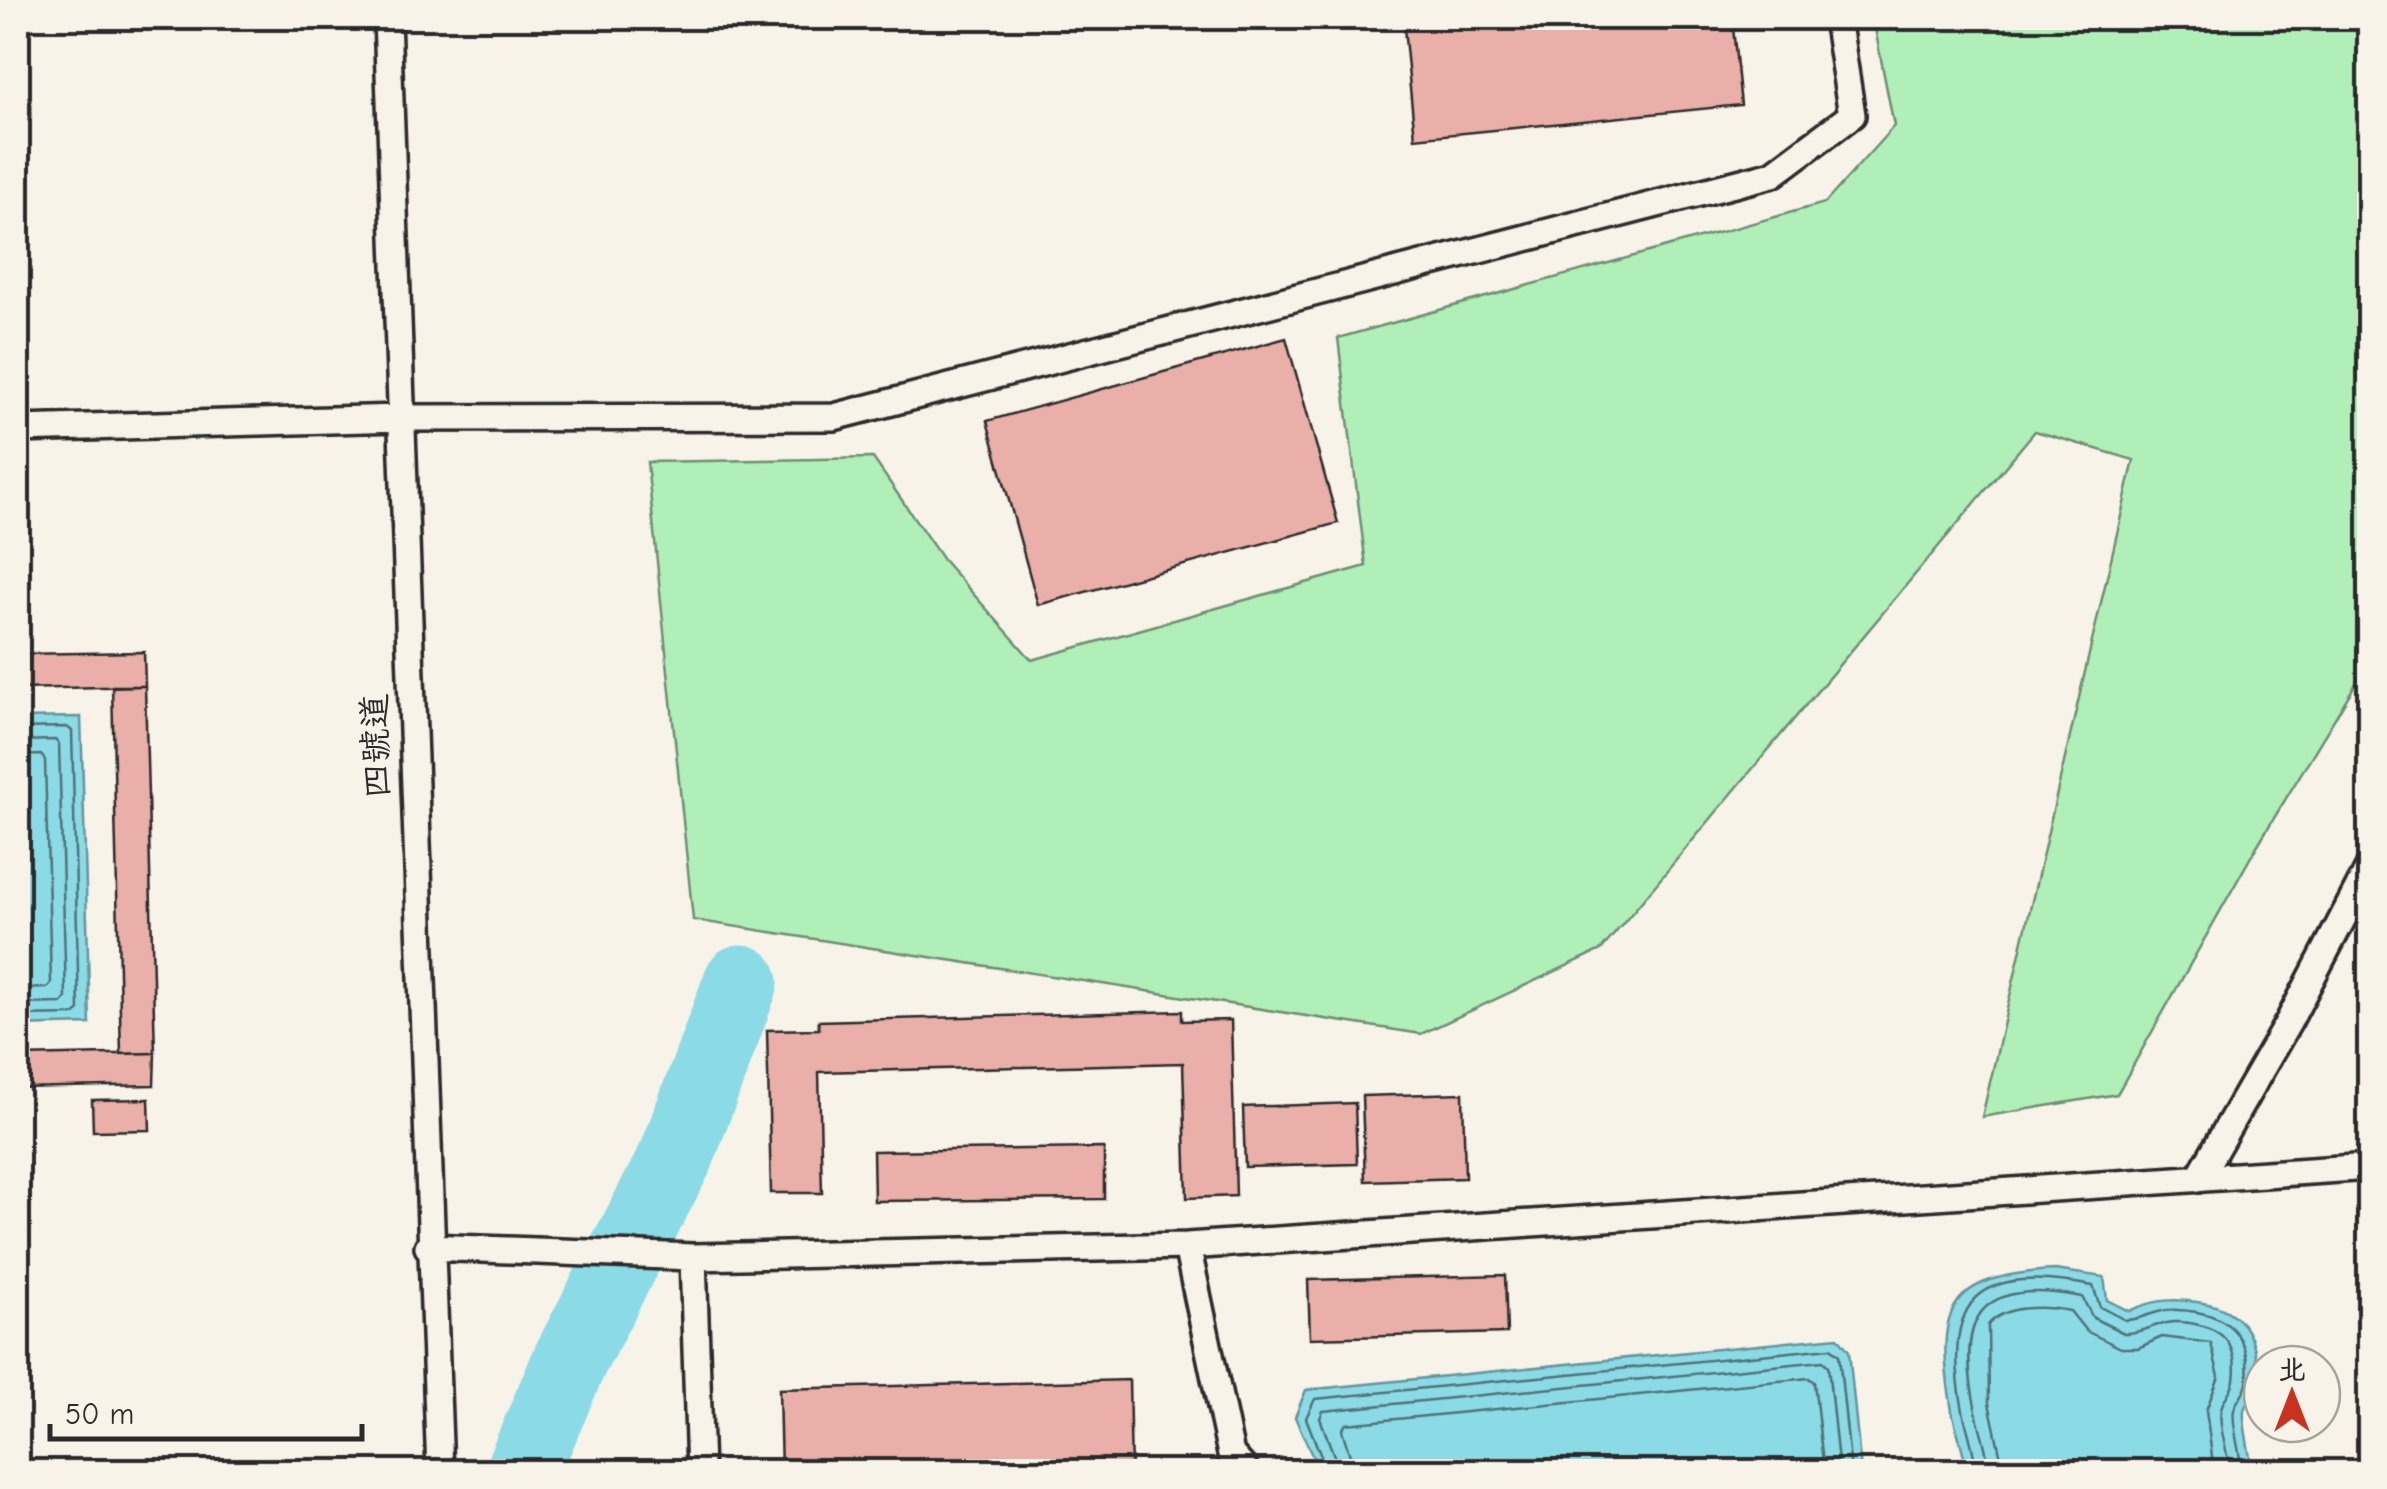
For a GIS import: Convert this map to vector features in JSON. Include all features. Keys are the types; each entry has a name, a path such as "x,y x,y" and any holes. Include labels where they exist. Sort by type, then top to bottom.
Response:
{"lane":[{"name":"四號道","path":"387,18 428,1247 440,1472"},
{"path":"18,429 400,418 834,417 1773,174 1852,115 1837,18"},
{"path":"2198,1179 2289,1021 2370,866"},
{"path":"428,1247 692,1257 1187,1246 2370,1167"},
{"path":"1187,1246 1234,1466"},
{"path":"692,1257 700,1472"}],"green space":[{"path":"1873,18 2369,18 2369,662 2257,846 2117,1094 1982,1117 2134,460 2035,431 1601,950 1421,1034 693,920 647,462 873,458 943,560 1032,660 1366,566 1338,338 1825,203 1894,126"}],"water":[{"path":"81,717 90,1024 18,1026 18,718"},
{"path":"2055,1270 2104,1277 2107,1300 2129,1311 2156,1302 2183,1300 2230,1313 2247,1330 2253,1344 2242,1344 2242,1444 2248,1444 2252,1471 1966,1471 1947,1375 1948,1322 1957,1303 1971,1290 2019,1273"},
{"path":"1838,1337 1849,1351 1861,1471 1319,1471 1295,1417 1306,1390"}],"building":[{"path":"1222,18 1319,18 1319,20 1223,28"},
{"path":"1403,18 1732,18 1741,105 1415,138"},
{"path":"1286,338 1338,523 1038,605 987,421"},
{"path":"144,652 145,686 18,689 18,654"},
{"path":"112,686 145,686 155,1053 121,1054"},
{"path":"1182,1011 1182,1021 1231,1020 1236,1196 1187,1198 1183,1063 819,1072 822,1193 771,1193 767,1030 819,1029 818,1021"},
{"path":"155,1053 154,1085 18,1088 18,1056"},
{"path":"1463,1093 1465,1178 1365,1181 1362,1096"},
{"path":"149,1099 150,1130 93,1131 92,1100"},
{"path":"1355,1103 1357,1164 1245,1167 1243,1107"},
{"path":"1104,1148 1104,1199 874,1201 873,1151"},
{"path":"1505,1275 1507,1333 1310,1338 1308,1280"},
{"path":"1129,1380 1131,1472 781,1472 779,1389"}],"waterway":[{"path":"522,1472 570,1360 677,1155 741,982"}]}
